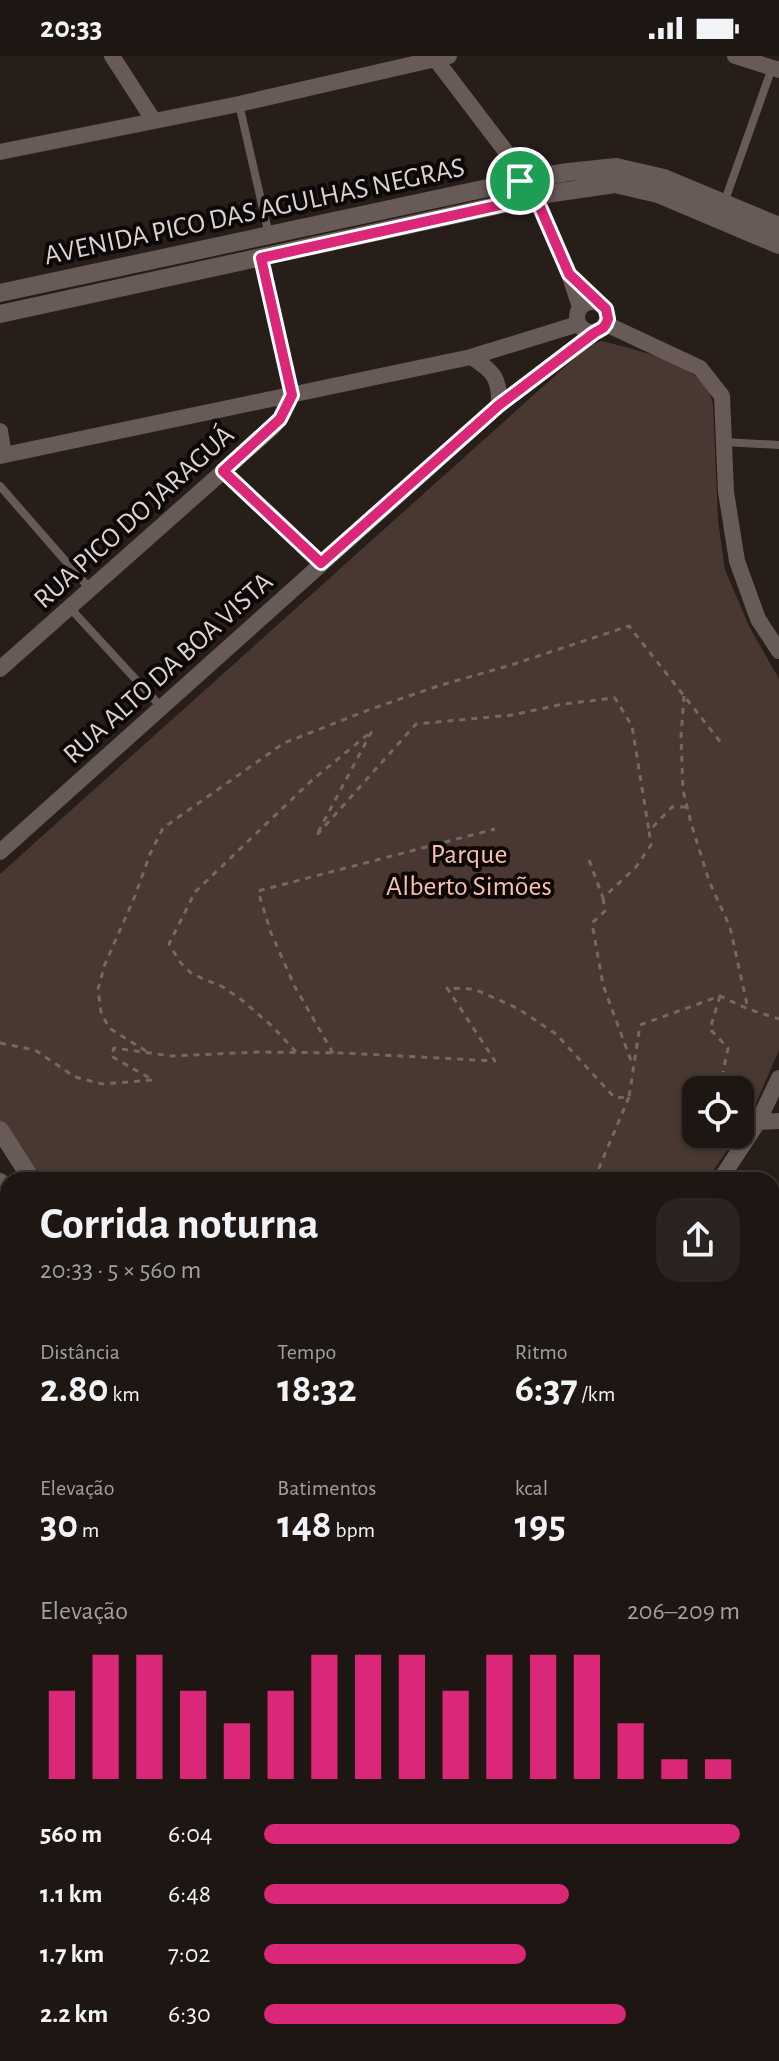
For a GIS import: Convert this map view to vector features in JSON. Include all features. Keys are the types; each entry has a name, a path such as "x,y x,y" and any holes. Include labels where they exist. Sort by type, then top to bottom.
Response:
{"street":[{"path":"112,56 154,121"},
{"path":"735,56 776,69"},
{"path":"0,134 4,151 239,104 439,57 529,188 569,274 580,307"},
{"name":"AVENIDA PICO DAS AGULHAS NEGRAS","path":"0,314 261,258 616,167 664,178 779,226"},
{"name":"AVENIDA PICO DAS AGULHAS NEGRAS","path":"0,293 270,235 529,188 615,184 658,194 779,245"},
{"path":"0,431 2,456 471,357 590,328 608,319 606,309 569,274"},
{"path":"598,303 588,302 580,307 576,315 590,328 700,368 722,396 726,492 737,561 758,619 779,651"},
{"name":"RUA ALTO DA BOA VISTA","path":"0,852 499,405 552,366 590,328"},
{"path":"471,357 494,374 499,387 499,405"},
{"name":"RUA PICO DO JARAGUÁ","path":"0,669 280,419 292,395"},
{"path":"725,1172 758,1122 779,1078"},
{"path":"758,1122 779,1121"},
{"path":"0,1130 27,1172"}],"lane":[{"path":"724,203 776,69"},
{"path":"239,104 270,235"},
{"path":"261,258 292,395"},
{"path":"724,442 779,445"},
{"path":"223,471 321,563"},
{"path":"0,486 90,590"},
{"path":"70,608 162,708"}],"path":[{"path":"149,1053 109,1028 101,1012 98,989 105,964 150,854 163,828 284,743 424,691 629,626 722,744"},
{"path":"684,696 681,737 683,790 709,881 730,927 748,1009"},
{"path":"297,1052 243,1001 223,987 192,974 169,944 195,892 301,790 372,731 316,836 416,724 512,715 563,704 615,698 632,726 651,845 636,867 603,898"},
{"path":"649,831 672,807 688,807"},
{"path":"333,1053 295,987 271,933 258,891 495,829"},
{"path":"589,860 605,911 592,923 603,985 633,1067"},
{"path":"0,1043 35,1050 75,1077 102,1084 153,1080 111,1056 114,1048 171,1056 297,1052 495,1061 447,988 474,989 517,1008 556,1034 615,1098 629,1097"},
{"path":"720,996 710,1029 728,1048 723,1072"},
{"path":"597,1172 629,1097 640,1025 720,996 779,1019"}],"green space":[{"name":"Parque Alberto Simões","path":"601,341 640,351 682,367 708,390 713,405 718,520 725,570 750,628 779,679 779,1050 754,1106 754,1076 682,1076 682,1148 729,1148 712,1172 34,1172 0,1121 0,874 577,356"}],"route":[{"path":"531,178 539,184 540,191 536,198 569,274 606,309 606,324 499,405 321,563 223,471 272,428 292,395 261,258 523,200 517,191 520,181 531,178"}]}
